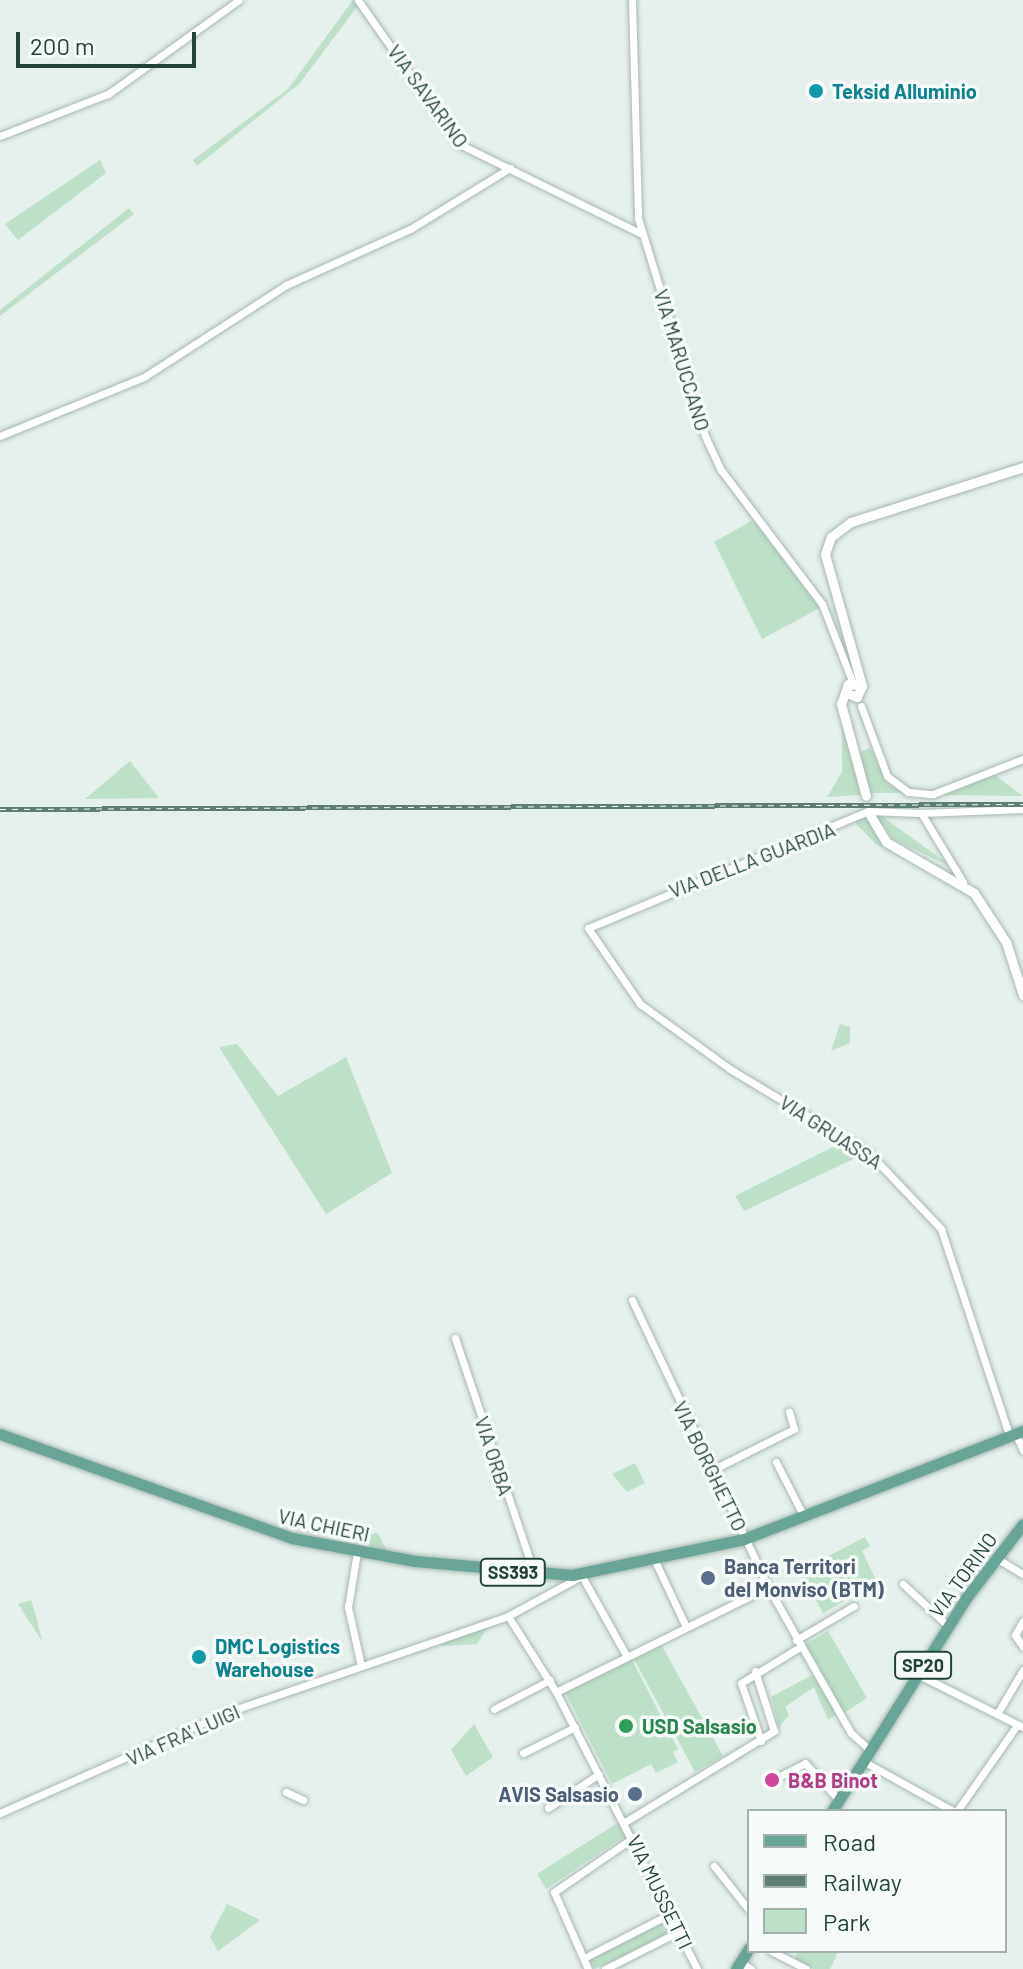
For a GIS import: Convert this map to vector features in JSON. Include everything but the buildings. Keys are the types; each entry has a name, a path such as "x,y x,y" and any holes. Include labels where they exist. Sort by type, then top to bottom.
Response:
{"main road":[{"name":"VIA CHIERI","path":"0,1434 251,1527 357,1552 585,1577 744,1539 805,1519 1016,1435"},
{"name":"VIA TORINO","path":"835,1806 948,1626 1023,1524"}],"street":[{"path":"0,136 108,94 239,0"},
{"name":"VIA SAVARINO","path":"358,0 459,144 642,234"},
{"name":"VIA MARUCCANO","path":"632,0 642,234 709,447 822,604 857,683"},
{"path":"0,436 144,377 286,285 412,228 510,168"},
{"path":"866,796 841,704 847,693 857,697 857,683 825,554 831,537 851,522 1023,467"},
{"path":"861,706 887,776 908,792 933,794 1023,759"},
{"name":"VIA DELLA GUARDIA","path":"588,928 868,811 921,813 1023,809"},
{"path":"921,813 963,882 1006,942 1023,995"},
{"path":"870,815 886,842 963,882"},
{"name":"VIA GRUASSA","path":"588,928 640,1004 730,1069 869,1153 941,1229 1023,1450"},
{"name":"VIA BORGHETTO","path":"632,1300 710,1471 768,1587 851,1733 866,1755 952,1809"},
{"name":"VIA ORBA","path":"455,1338 534,1573"},
{"path":"710,1471 794,1429 789,1412"},
{"path":"776,1462 805,1519"},
{"path":"357,1552 348,1607 361,1666"},
{"path":"996,1558 1023,1574"},
{"path":"655,1561 686,1627"},
{"path":"585,1577 627,1657"},
{"name":"VIA FRA' LUIGI","path":"0,1813 216,1717 508,1616 585,1577"},
{"path":"903,1584 948,1626"},
{"path":"556,1692 768,1587"},
{"path":"761,1741 760,1729 741,1692 743,1680 854,1606"},
{"name":"VIA MUSSETTI","path":"508,1616 550,1680 634,1837 697,1969"},
{"path":"1023,1621 1015,1635 1023,1647"},
{"path":"997,1714 1023,1670"},
{"path":"917,1674 1020,1726 957,1809"},
{"path":"754,1675 775,1724"},
{"path":"494,1709 550,1680"},
{"path":"760,1729 775,1724"},
{"path":"625,1822 761,1741 775,1724"},
{"path":"523,1753 575,1727"},
{"path":"774,1779 805,1763 835,1806"},
{"path":"548,1808 599,1774"},
{"path":"286,1792 303,1800"},
{"path":"588,1969 555,1888 634,1837"},
{"path":"714,1866 747,1907"},
{"path":"584,1958 672,1913"},
{"path":"605,1969 680,1931"},
{"path":"775,1953 806,1969"}],"green space":[{"path":"353,0 357,7 299,84 197,166 193,160 288,89"},
{"path":"100,160 106,173 18,240 5,224"},
{"path":"129,208 134,214 0,316 0,310"},
{"path":"753,520 820,608 762,639 714,542"},
{"path":"842,723 861,795 827,797 842,772"},
{"path":"870,748 889,785 905,793 870,793 859,752"},
{"path":"130,761 159,798 85,799"},
{"path":"995,775 1023,796 941,795"},
{"path":"874,814 879,814 955,869 893,839"},
{"path":"866,815 876,836 926,867 876,844 854,822"},
{"path":"840,1024 850,1027 850,1043 831,1051"},
{"path":"237,1044 278,1096 346,1057 392,1173 326,1214 219,1047"},
{"path":"847,1140 866,1153 744,1211 735,1196"},
{"path":"635,1463 645,1483 627,1492 612,1474"},
{"path":"378,1533 388,1553 374,1551 365,1537 347,1537"},
{"path":"865,1537 870,1546 862,1551 877,1582 823,1613 800,1571"},
{"path":"31,1600 36,1616 42,1641 18,1604"},
{"path":"489,1625 477,1644 442,1646 443,1641"},
{"path":"828,1631 867,1698 844,1713 804,1645"},
{"path":"662,1646 723,1756 695,1772 634,1659"},
{"name":"USD Salsasio","path":"632,1660 678,1749 673,1752 678,1762 656,1773 651,1764 612,1784 565,1692"},
{"path":"812,1675 837,1714 828,1720 814,1687 785,1707 789,1715 779,1727 771,1697"},
{"path":"474,1724 493,1757 466,1776 451,1750"},
{"path":"619,1822 625,1836 546,1889 537,1874"},
{"path":"227,1904 260,1920 218,1951 210,1937"},
{"path":"667,1918 675,1932 595,1969 589,1957"},
{"path":"797,1953 838,1953 830,1969 814,1969 794,1961"}],"railway":[{"path":"0,809 1023,804"}],"place":[{"name":"Teksid Alluminio","path":"816,91"},
{"name":"Banca Territori del Monviso (BTM)","path":"708,1578"},
{"name":"DMC Logistics Warehouse","path":"199,1657"},
{"name":"USD Salsasio","path":"626,1726"},
{"name":"B&B Binot","path":"772,1780"},
{"name":"AVIS Salsasio","path":"635,1794"}]}
